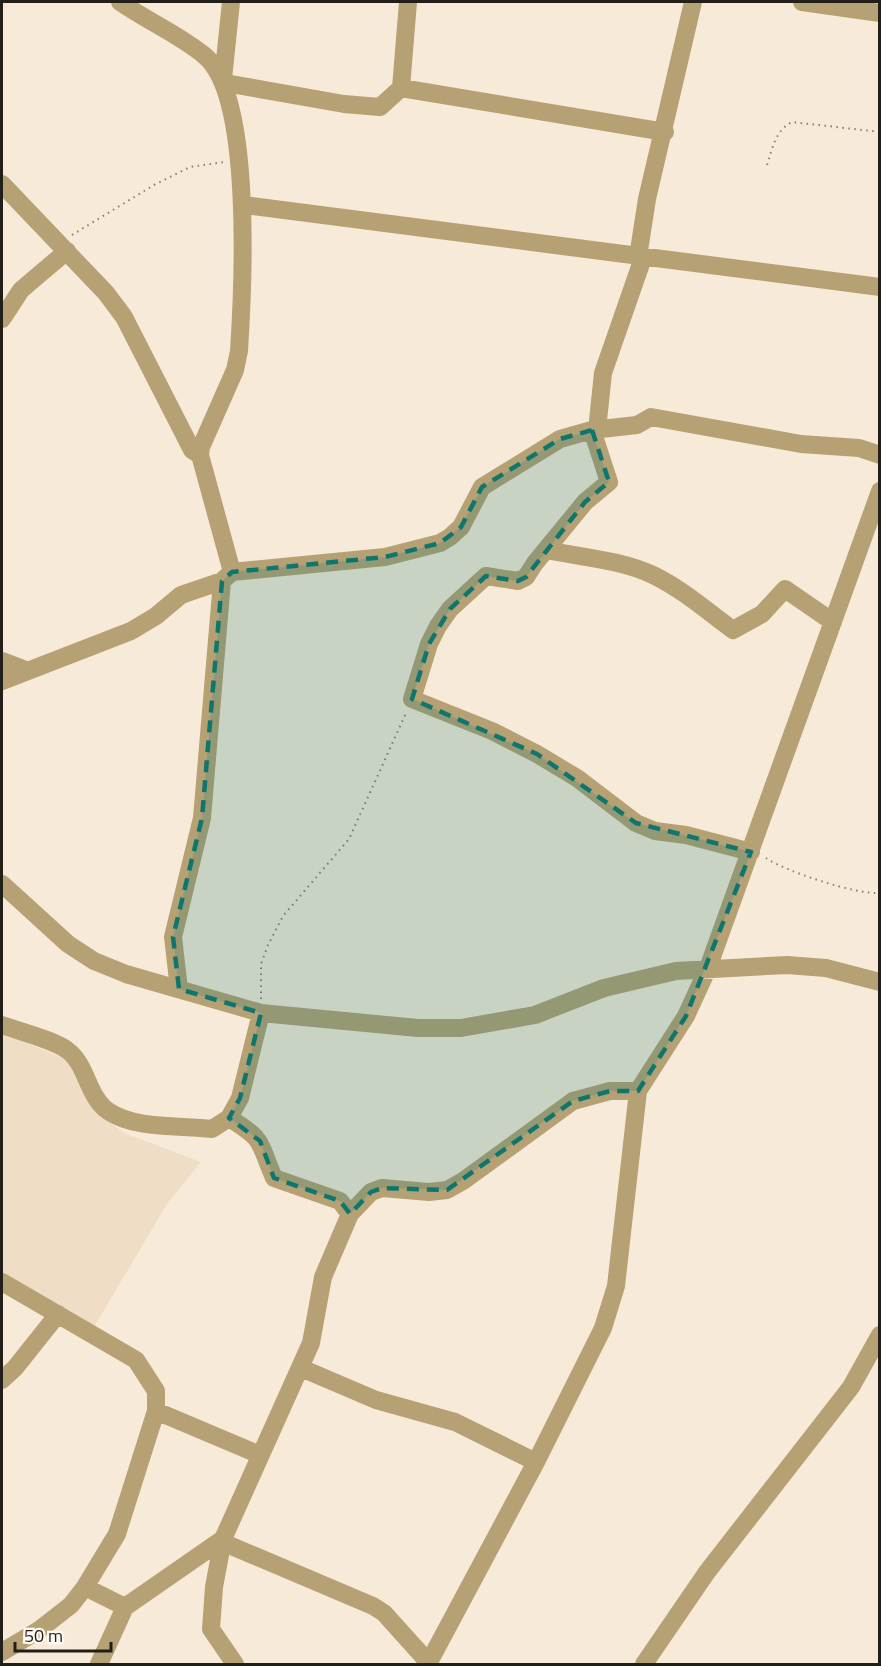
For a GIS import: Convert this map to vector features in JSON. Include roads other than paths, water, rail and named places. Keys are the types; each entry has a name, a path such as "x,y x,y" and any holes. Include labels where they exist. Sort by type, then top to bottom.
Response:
{"street":[{"path":"120,2 206,57 224,81 344,104 380,107 401,88 408,2"},
{"path":"179,989 173,937 202,818 227,576 200,455 201,447 235,370 239,351 244,206 224,81 231,2"},
{"path":"693,2 665,132 647,199 641,257 603,374 595,430 609,482 585,502 526,577 518,581 486,576 450,609 429,644 412,699 492,730 537,754 577,778 636,823 655,831 686,835 751,852"},
{"path":"802,2 879,13"},
{"path":"401,88 665,132"},
{"path":"2,184 63,246 106,293 124,317 192,450 200,455"},
{"path":"244,206 879,287"},
{"path":"2,319 21,290 63,246"},
{"path":"2,681 131,631 156,616 181,595 227,576 385,557 440,543 460,527 483,487 560,439 595,430 637,425 651,417 801,444 859,448 879,455"},
{"path":"223,1541 373,1606 384,1613 428,1664 536,1462 603,1328 616,1286 638,1091 686,1016 708,968 879,491"},
{"path":"546,550 633,567 651,574 669,584 733,630 762,614 784,589 833,621"},
{"path":"2,661 28,671"},
{"path":"2,884 68,944 94,962 261,1013 418,1028 461,1028 535,1015 604,988 645,976 708,968 787,965 826,968 879,982"},
{"path":"2,1024 66,1050 78,1062 92,1091 108,1111 134,1122 212,1129 229,1118 240,1098 261,1013"},
{"path":"235,1665 211,1629 214,1587 223,1541 311,1343 323,1277 350,1214 371,1192 382,1188 429,1192 447,1190 463,1181 573,1101 610,1091 638,1091"},
{"path":"229,1118 253,1133 260,1141 274,1178 340,1201 350,1214"},
{"path":"2,1281 136,1360 156,1391 156,1411 117,1534 85,1587 71,1605 47,1624 2,1653"},
{"path":"2,1380 15,1368 58,1314"},
{"path":"644,1665 706,1572 851,1387 879,1335"},
{"path":"301,1368 376,1400 455,1422 536,1462"},
{"path":"156,1411 260,1455"},
{"path":"99,1665 125,1607 223,1541"},
{"path":"85,1587 125,1607"}]}
